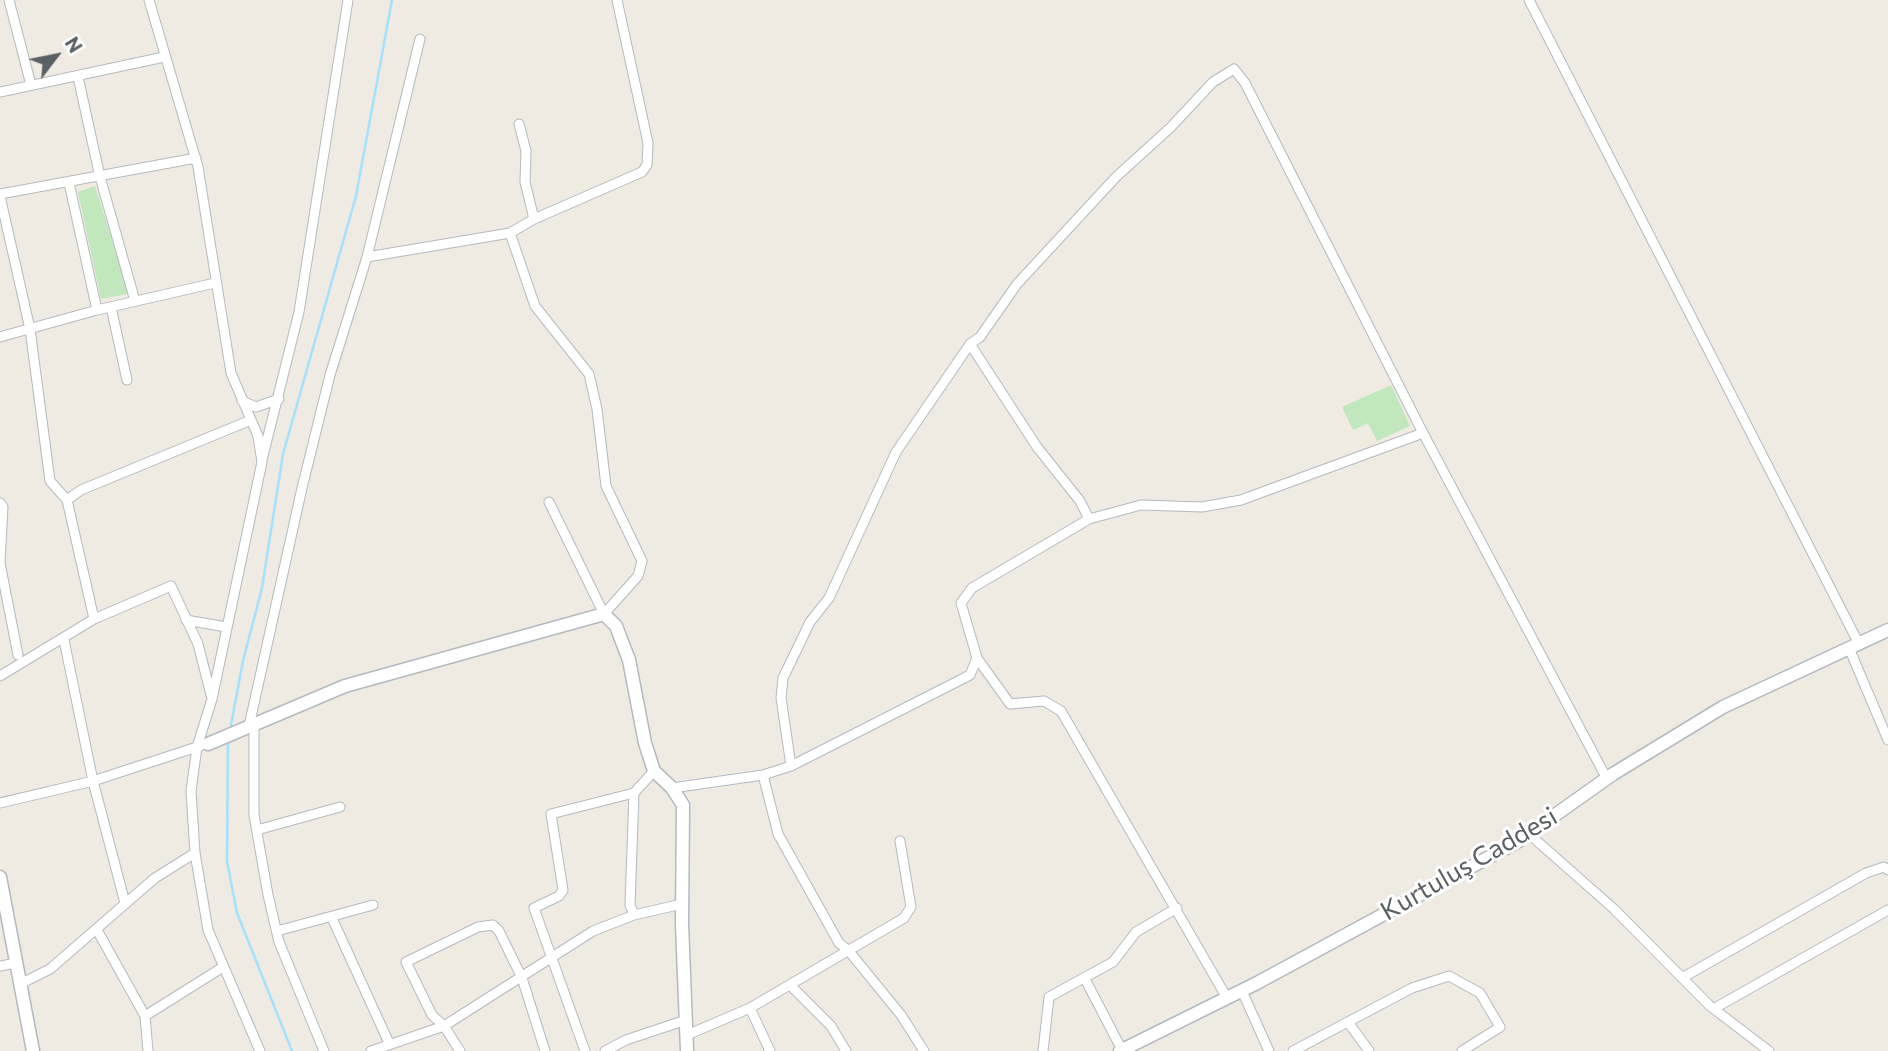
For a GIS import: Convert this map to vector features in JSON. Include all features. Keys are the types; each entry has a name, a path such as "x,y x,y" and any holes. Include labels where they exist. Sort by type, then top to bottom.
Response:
{"main road":[{"path":"203,746 345,686 604,614 616,626 629,660 645,743 654,771 672,788 683,805 682,904 687,1051"},
{"name":"Kurtuluş Caddesi","path":"1121,1050 1242,991 1529,834 1607,779 1723,707 1888,630"},
{"path":"0,877 33,1051"}],"street":[{"path":"9,0 31,85"},
{"path":"149,0 196,158 231,373 258,436 262,461"},
{"path":"260,1051 208,930 195,853 191,791 203,746 262,461 299,312 348,0"},
{"path":"367,257 510,233 534,219 642,172 647,165 648,143 617,0"},
{"path":"1529,0 1854,646 1888,740"},
{"path":"324,1051 276,931 257,830 249,727 308,463 330,375 367,257 420,39"},
{"path":"0,92 164,57"},
{"path":"791,766 780,698 783,678 810,622 829,598 896,452 970,344 980,337 1017,284 1116,177 1171,127 1213,82 1234,69 1245,83 1423,433 1607,779"},
{"path":"78,77 100,177 135,301"},
{"path":"519,124 526,151 525,182 534,219"},
{"path":"94,619 67,500 50,481 30,328 0,195 33,186 69,183 196,158"},
{"path":"69,183 97,310"},
{"path":"510,233 535,306 589,374 597,409 606,486 642,561 638,576 604,614 549,502"},
{"path":"0,337 97,310 215,283"},
{"path":"110,307 127,380"},
{"path":"970,344 1037,447 1080,501 1089,519"},
{"path":"242,401 256,407 279,399"},
{"path":"67,500 81,490 251,420"},
{"path":"1227,998 1061,711 1044,701 1010,704 977,657 961,603 963,597 1089,519 1141,505 1202,507 1241,500 1423,433"},
{"path":"0,503 2,589 18,655"},
{"path":"0,676 64,640 94,619 166,585 171,586 198,644 212,699"},
{"path":"186,620 226,626"},
{"path":"64,640 93,781 125,903"},
{"path":"672,788 762,775 791,766 970,675 977,657"},
{"path":"0,803 93,781 203,746"},
{"path":"584,1051 534,908 559,896 563,890 551,814 634,793 654,771"},
{"path":"762,775 778,834 839,943 848,950 901,1015 924,1051"},
{"path":"634,793 630,905 634,915"},
{"path":"257,830 340,807"},
{"path":"1529,834 1614,909 1715,1008 1769,1051"},
{"path":"687,1035 750,1008 904,918 911,907 900,841"},
{"path":"20,984 50,969 155,878 195,853"},
{"path":"1682,978 1866,873 1884,867 1888,870"},
{"path":"371,1051 444,1026 593,931 634,915 682,904"},
{"path":"276,931 373,905"},
{"path":"1043,1051 1048,996 1113,962 1136,932 1177,908"},
{"path":"1715,1008 1888,910"},
{"path":"332,918 389,1043"},
{"path":"460,1051 444,1026 432,1015 406,962 478,927 493,925 499,931 522,978 545,1051"},
{"path":"96,930 145,1016 148,1051"},
{"path":"0,965 16,963"},
{"path":"145,1016 223,967"},
{"path":"1293,1051 1412,988 1449,976 1480,993 1500,1027 1462,1051"},
{"path":"1085,979 1121,1050"},
{"path":"790,985 831,1026 846,1051"},
{"path":"1242,991 1269,1051"},
{"path":"750,1008 770,1051"},
{"path":"605,1051 626,1040 686,1020"},
{"path":"1348,1022 1369,1051"}],"green space":[{"path":"95,186 128,290 127,294 101,299 78,192"},
{"path":"1391,385 1410,426 1377,441 1368,423 1353,430 1342,407"}],"waterway":[{"path":"230,730 243,661 262,588 283,454 356,196 392,0"},
{"path":"228,740 227,861 237,913 292,1051"}]}
